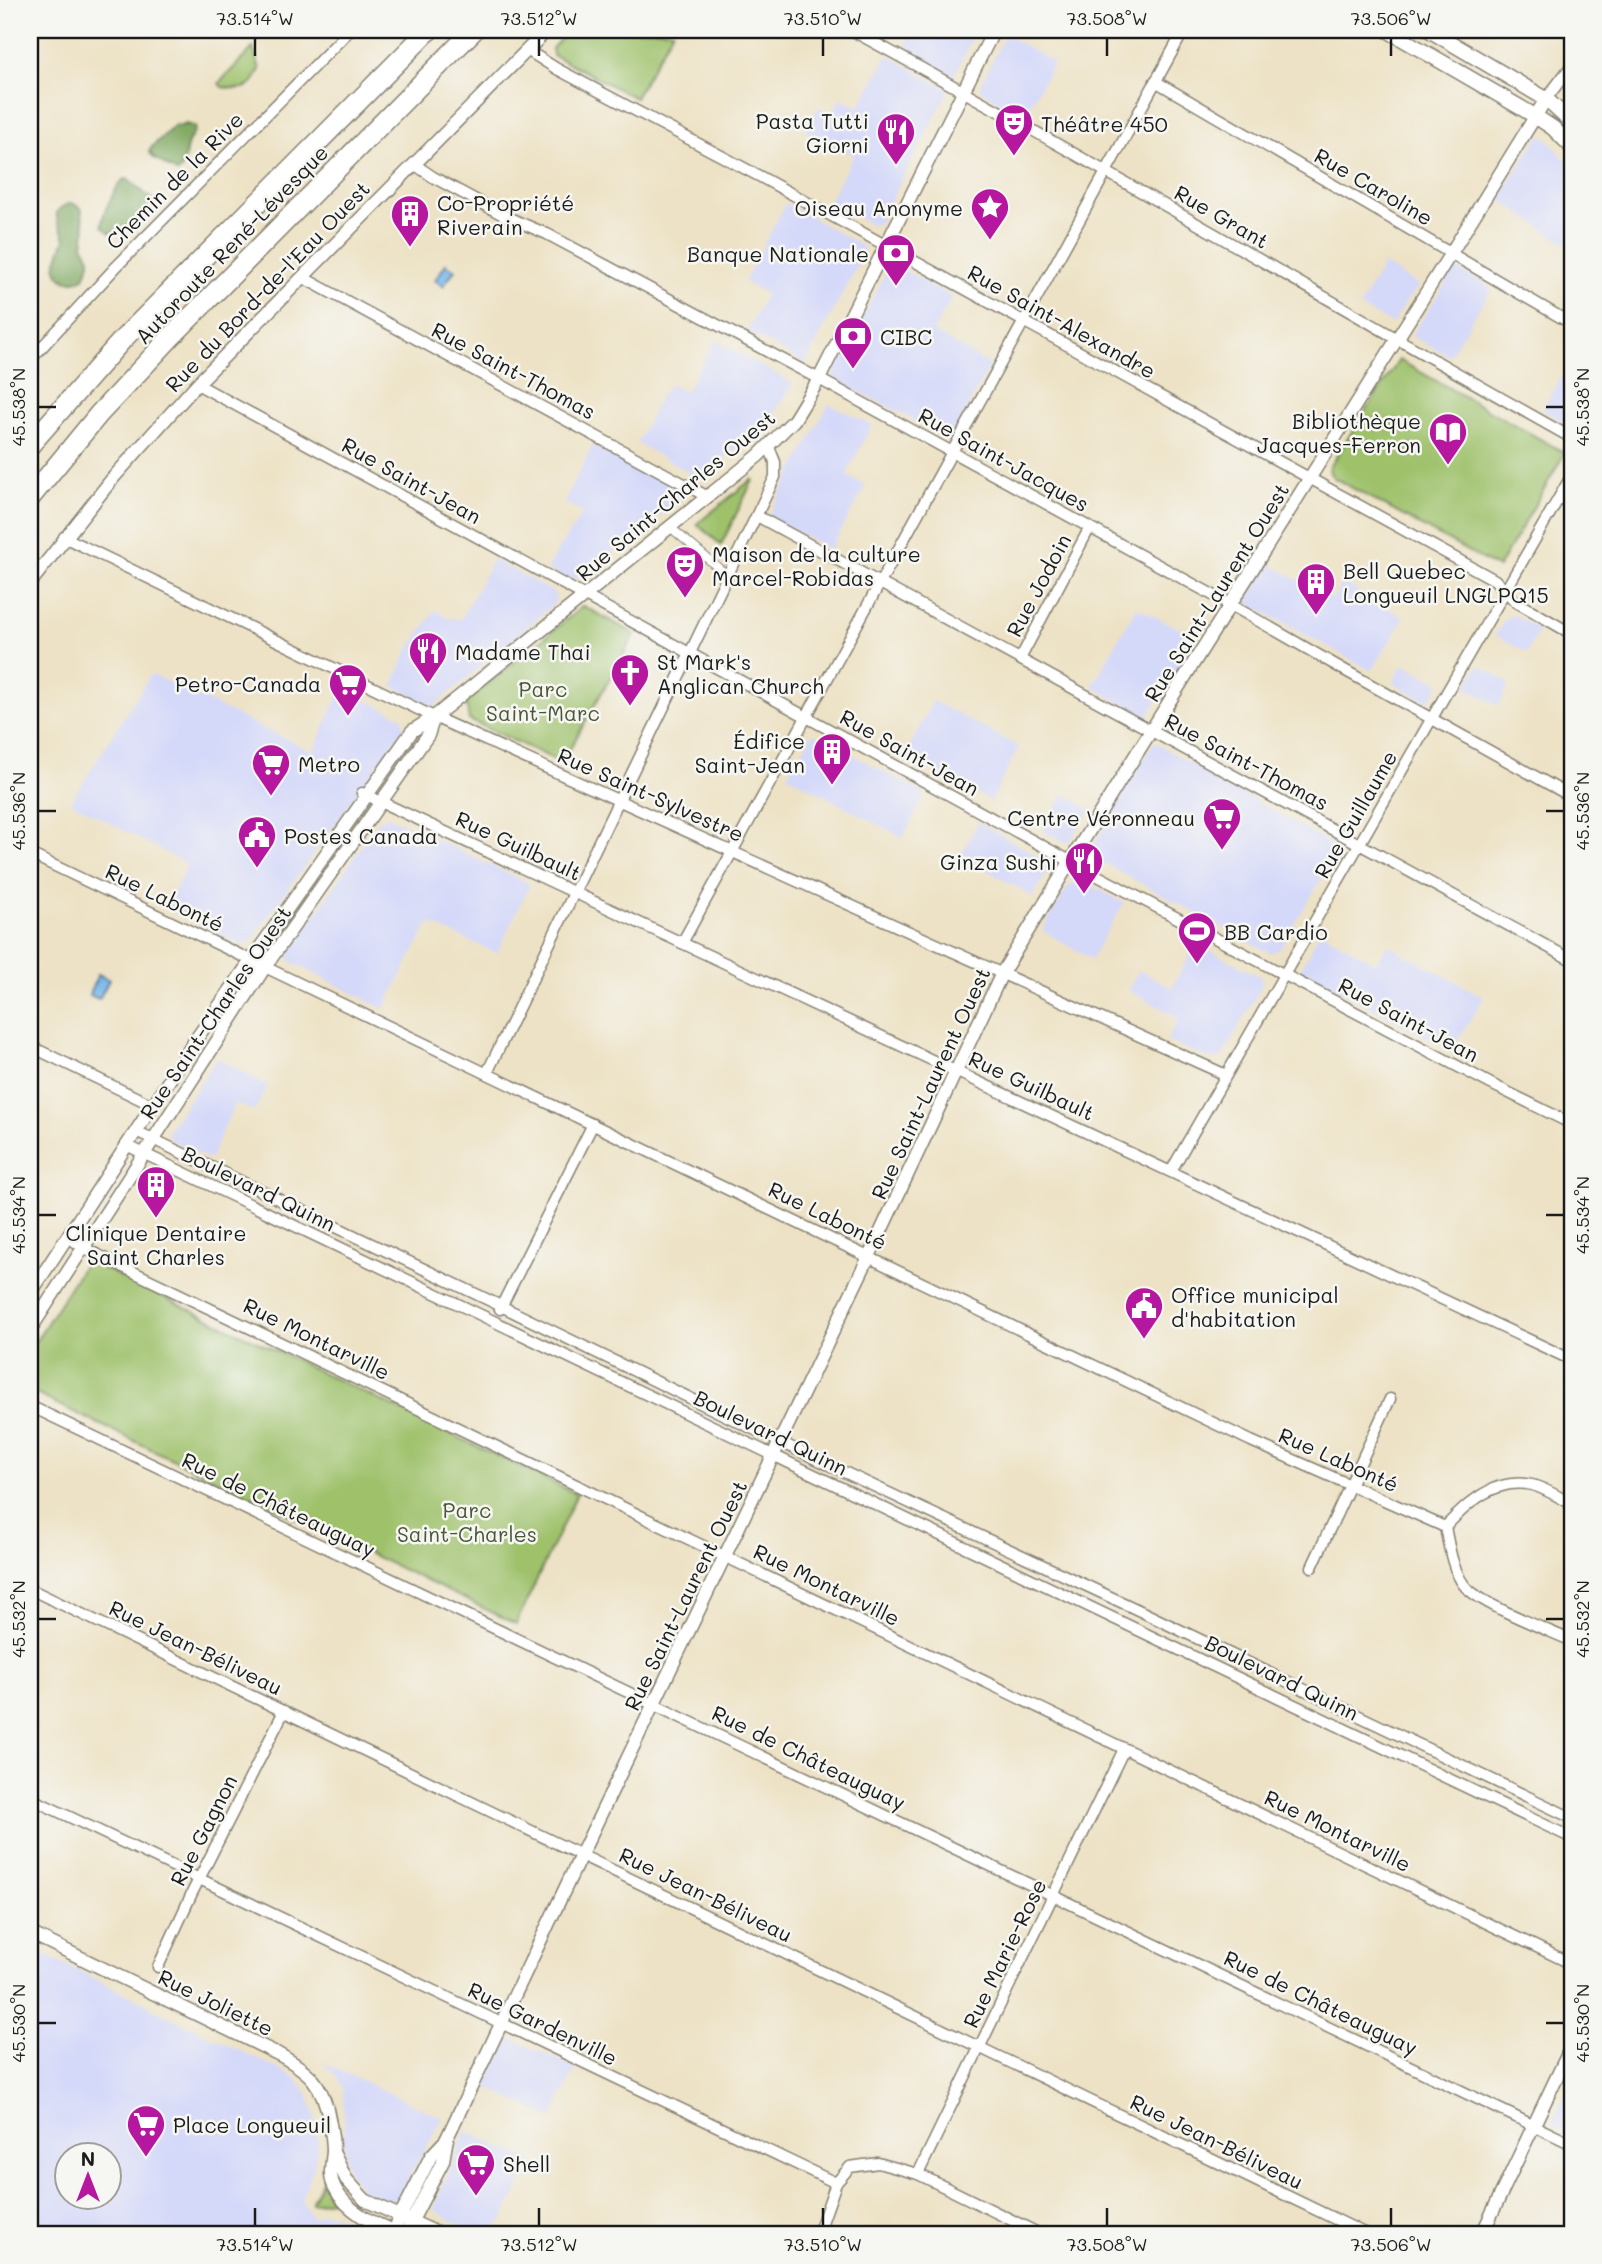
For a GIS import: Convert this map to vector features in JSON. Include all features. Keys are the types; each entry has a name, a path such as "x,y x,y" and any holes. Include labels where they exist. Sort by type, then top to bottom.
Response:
{"highway":[{"name":"Autoroute René-Lévesque","path":"30,445 123,339 429,30"},
{"name":"Autoroute René-Lévesque","path":"30,498 99,414 163,345 474,30"}],"main road":[{"path":"1387,30 1535,116 1553,128 1572,148"},
{"path":"1429,30 1546,99 1572,123"}],"street":[{"name":"Chemin de la Rive","path":"30,360 116,267 350,30"},
{"name":"Rue du Bord-de-l'Eau Ouest","path":"30,583 113,478 197,384 547,30"},
{"name":"Rue Grant","path":"851,30 963,90 1572,438"},
{"name":"Rue Saint-Charles Ouest","path":"30,1294 152,1105 364,794 412,731 434,717 769,447 803,408 994,30"},
{"path":"682,943 1184,30"},
{"name":"Rue Saint-Alexandre","path":"527,50 557,69 1495,580 1521,605 1572,634"},
{"path":"1546,99 1572,65"},
{"name":"Rue Caroline","path":"1155,81 1572,324"},
{"name":"Rue Saint-Laurent Ouest","path":"400,2229 443,2161 447,2138 958,1071 1002,973 1546,99"},
{"name":"Rue Saint-Jacques","path":"414,164 507,217 547,234 819,379 1231,605 1572,797"},
{"name":"Rue Saint-Thomas","path":"302,277 708,496"},
{"name":"Rue Saint-Jean","path":"197,384 1070,861 1491,1084 1572,1124"},
{"path":"487,1073 775,477 775,462 769,447"},
{"name":"Rue Guillaume","path":"1171,1171 1572,475"},
{"name":"Rue Saint-Thomas","path":"757,516 1572,960"},
{"path":"670,527 728,576"},
{"name":"Rue Jodoin","path":"1020,659 1089,529"},
{"name":"Rue Saint-Sylvestre","path":"64,537 434,717 1226,1075"},
{"name":"Rue Saint-Charles Ouest","path":"30,1330 265,967 428,735 434,717"},
{"name":"Rue Guilbault","path":"364,794 1572,1360"},
{"name":"Rue Labonté","path":"30,854 1251,1441 1445,1527"},
{"path":"30,1045 152,1105"},
{"path":"494,1321 593,1124"},
{"name":"Boulevard Quinn","path":"136,1130 780,1442 1572,1818"},
{"name":"Boulevard Quinn","path":"126,1145 1572,1838"},
{"name":"Rue Montarville","path":"67,1237 1572,1964"},
{"path":"1312,1567 1390,1399"},
{"name":"Rue de Châteauguay","path":"30,1406 1572,2144"},
{"path":"1572,1504 1532,1485 1511,1483 1487,1491 1469,1502 1445,1527 1453,1562 1464,1585 1481,1599 1572,1641"},
{"name":"Rue Jean-Béliveau","path":"30,1588 1366,2234"},
{"name":"Rue Gagnon","path":"158,1967 284,1711"},
{"path":"1399,1755 1406,1739"},
{"name":"Rue Marie-Rose","path":"918,2174 1124,1749"},
{"name":"Rue Gardenville","path":"30,1798 836,2183"},
{"name":"Rue Joliette","path":"30,1933 303,2068 317,2084 325,2100 333,2150 330,2178 342,2199 361,2216 400,2229 439,2234"},
{"path":"1482,2234 1572,2045"},
{"path":"818,2234 836,2183 850,2166 878,2163 918,2174 1040,2234"}],"shaded area":[{"path":"914,30 976,30 954,76 905,46"},
{"path":"1005,35 1054,62 1024,116 979,88"},
{"path":"888,55 949,90 879,223 872,225 828,202 854,155 804,131 819,107 833,113 840,98 859,107"},
{"path":"1539,136 1545,136 1572,167 1572,248 1498,199"},
{"path":"786,203 862,246 865,252 805,364 747,331 766,294 744,282"},
{"path":"891,263 952,297 933,332 990,365 951,439 838,381 833,375"},
{"path":"1383,264 1419,286 1393,324 1359,307"},
{"path":"1456,268 1492,288 1449,356 1411,336"},
{"path":"715,341 792,384 772,417 753,436 699,478 637,443 660,397 670,384 685,392"},
{"path":"1572,360 1572,427 1542,409"},
{"path":"829,404 872,425 846,475 866,486 830,549 768,517"},
{"path":"593,445 680,491 682,499 572,582 547,569 583,513 564,502"},
{"path":"493,559 556,594 555,603 433,707 393,686 407,652 435,610 448,618 461,619"},
{"path":"1270,564 1333,599 1342,582 1404,618 1372,671 1246,602"},
{"path":"1136,607 1198,638 1147,717 1092,687"},
{"path":"1515,615 1539,629 1527,653 1495,635 1507,617"},
{"path":"1403,664 1440,683 1428,702 1393,683"},
{"path":"1479,665 1509,683 1499,706 1466,687"},
{"path":"151,674 313,752 342,688 402,717 404,728 250,942 242,945 166,909 187,864 71,802"},
{"path":"933,701 1019,747 991,801 905,756"},
{"path":"813,733 925,794 903,838 787,775"},
{"path":"1154,742 1339,849 1280,949 1270,953 1094,858 1091,849"},
{"path":"1064,794 1091,810 1068,844 1043,831"},
{"path":"389,817 530,884 497,953 429,923 384,1009 290,961 289,954 380,819"},
{"path":"978,822 1052,864 1033,897 961,855"},
{"path":"1082,880 1124,903 1091,959 1042,930 1069,885"},
{"path":"1320,931 1376,963 1387,945 1484,997 1452,1050 1300,970"},
{"path":"1196,943 1261,977 1262,985 1222,1057 1213,1060 1167,1041 1179,1018 1128,990 1139,970 1172,988"},
{"path":"217,1058 268,1086 254,1111 235,1103 210,1160 171,1140 167,1132"},
{"path":"30,1948 293,2076 306,2091 314,2110 318,2142 314,2167 301,2199 312,2218 321,2213 334,2214 371,2234 30,2234"},
{"path":"511,2039 576,2068 552,2118 486,2087 506,2043"},
{"path":"324,2065 443,2118 394,2204 369,2191 367,2194 348,2171 343,2089 336,2076"},
{"path":"1572,2079 1572,2135 1553,2123"},
{"path":"466,2131 532,2161 504,2218 491,2234 477,2234 435,2211 434,2207"}],"green space":[{"path":"569,30 673,31 635,98 553,55 552,48"},
{"path":"253,48 260,69 254,81 241,89 222,87 219,83"},
{"path":"175,125 195,127 195,130 178,173 149,152"},
{"path":"124,179 154,201 135,221 110,233 102,226 104,215 113,194"},
{"path":"72,203 81,208 85,230 83,245 90,257 90,263 84,278 70,281 59,275 55,266 65,239 57,214 59,209"},
{"path":"1399,360 1565,453 1498,568 1334,478 1330,473 1329,467"},
{"path":"753,480 721,545 697,524"},
{"name":"Parc Saint-Marc","path":"583,606 635,634 562,763 469,720 466,702"},
{"name":"Parc Saint-Charles","path":"90,1262 577,1494 516,1624 30,1391 30,1350 85,1263"},
{"path":"322,2181 331,2200 312,2203 312,2201"}],"water":[{"path":"446,264 455,270 443,286 435,280"},
{"path":"98,974 109,980 99,999 89,995"}],"place":[{"name":"Théâtre 450","path":"1014,157"},
{"name":"Pasta Tutti Giorni","path":"896,166"},
{"name":"Oiseau Anonyme","path":"990,241"},
{"name":"Co-Propriété Riverain","path":"410,248"},
{"name":"Banque Nationale","path":"896,287"},
{"name":"CIBC","path":"853,370"},
{"name":"Bibliothèque Jacques-Ferron","path":"1448,466"},
{"name":"Maison de la culture Marcel-Robidas","path":"685,599"},
{"name":"Bell Quebec Longueuil LNGLPQ15","path":"1316,616"},
{"name":"Madame Thai","path":"428,685"},
{"name":"St Mark's Anglican Church","path":"630,707"},
{"name":"Petro-Canada","path":"348,717"},
{"name":"Édifice Saint-Jean","path":"832,786"},
{"name":"Metro","path":"271,797"},
{"name":"Centre Véronneau","path":"1222,851"},
{"name":"Postes Canada","path":"257,869"},
{"name":"Ginza Sushi","path":"1084,895"},
{"name":"BB Cardio","path":"1197,965"},
{"name":"Clinique Dentaire Saint Charles","path":"156,1219"},
{"name":"Office municipal d'habitation","path":"1144,1340"},
{"name":"Place Longueuil","path":"146,2158"},
{"name":"Shell","path":"476,2197"}]}
